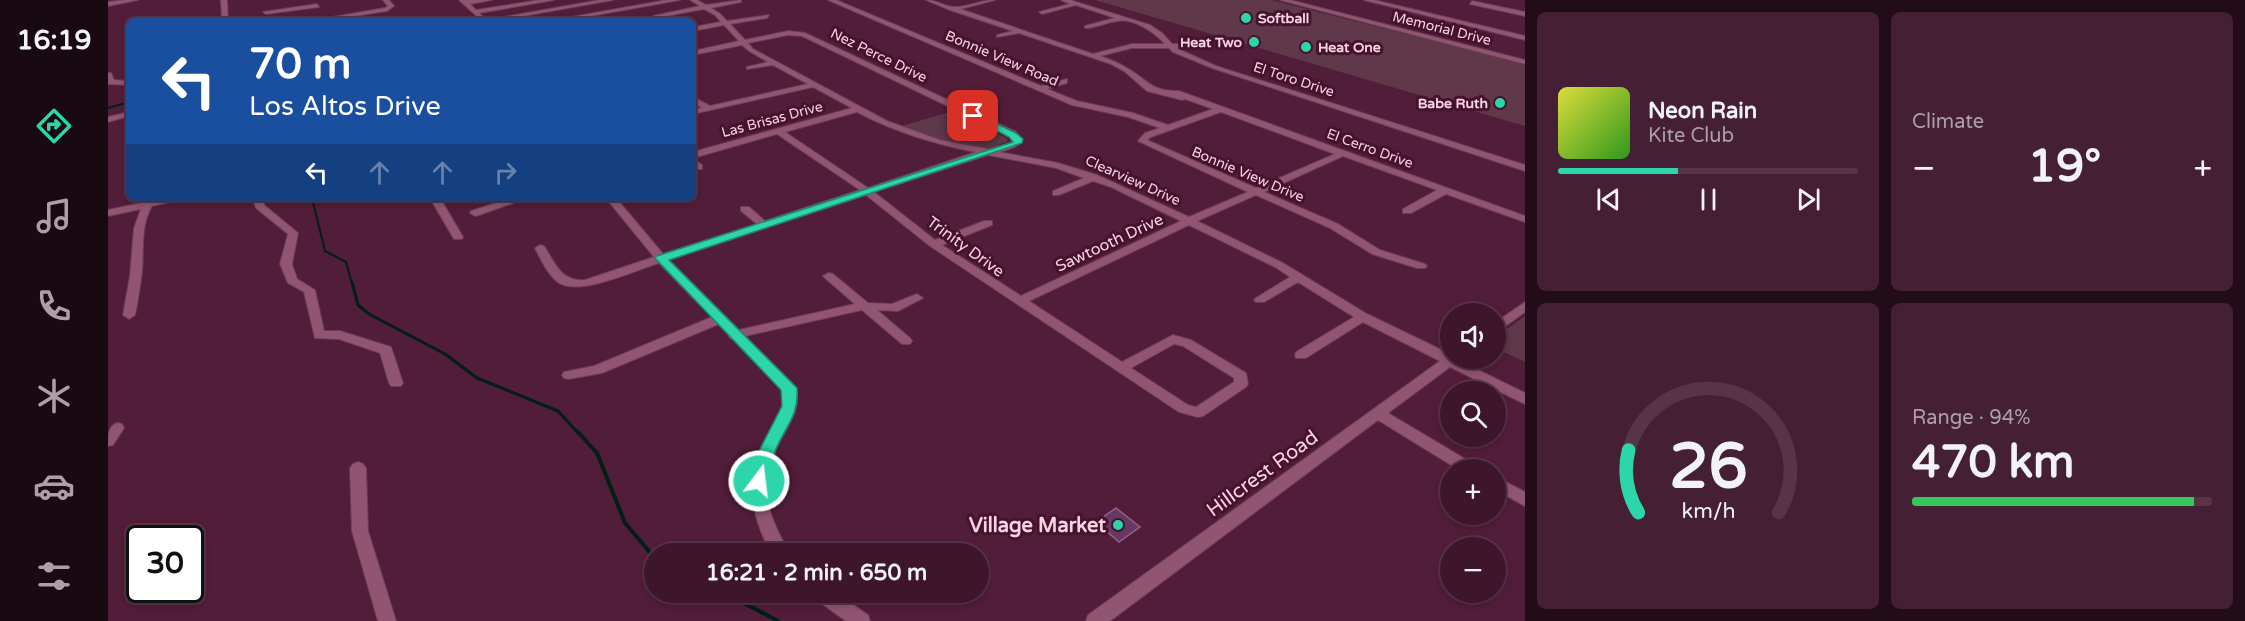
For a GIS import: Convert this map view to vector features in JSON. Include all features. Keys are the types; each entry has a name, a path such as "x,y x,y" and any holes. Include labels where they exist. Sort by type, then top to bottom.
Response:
{"street":[{"path":"108,4 135,0"},
{"path":"224,0 225,18"},
{"path":"311,18 310,13 327,0"},
{"path":"329,18 389,8 391,6 386,0"},
{"path":"464,2 489,0"},
{"path":"476,12 550,0"},
{"path":"502,18 610,0"},
{"path":"570,18 677,0"},
{"name":"Clearview Drive","path":"693,0 726,23 743,42 773,63 907,133 953,145 1033,159 1094,177 1299,276 1363,317 1440,355"},
{"name":"Bonnie View Road","path":"831,0 1075,103 1130,115 1168,128"},
{"name":"El Cerro Drive","path":"928,0 1122,67 1150,89 1206,104"},
{"path":"952,9 992,0"},
{"name":"El Toro Drive","path":"1064,0 1153,29 1170,46 1188,57 1224,71 1525,168"},
{"name":"Memorial Drive","path":"1283,0 1525,62"},
{"path":"1367,0 1525,38"},
{"path":"656,16 739,1"},
{"path":"464,2 481,18"},
{"path":"1474,2 1525,14"},
{"path":"1042,12 1076,4"},
{"path":"266,12 317,6"},
{"path":"1414,12 1426,10"},
{"path":"954,19 970,15"},
{"path":"696,28 767,16"},
{"path":"1087,27 1122,18"},
{"path":"1487,30 1497,26"},
{"path":"999,36 1016,32"},
{"name":"Nez Perce Drive","path":"743,42 799,33 1017,137 1017,143 989,152"},
{"path":"1093,56 1127,47 1199,46 1204,44 1202,39"},
{"path":"696,52 743,42"},
{"path":"749,68 773,63"},
{"path":"108,75 111,82 126,83"},
{"path":"1042,88 1064,81"},
{"path":"696,111 813,85"},
{"name":"El Cerro Drive","path":"1176,93 1525,219"},
{"path":"696,101 708,109"},
{"name":"Las Brisas Drive","path":"696,154 858,109"},
{"name":"Bonnie View Drive","path":"1221,109 1148,135 1142,141 1340,228 1376,252 1421,266"},
{"path":"108,120 126,115"},
{"name":"Trinity Drive","path":"778,131 868,190 899,213 934,244 1184,409 1198,412 1241,384 1241,376 1188,344 1173,339 1116,364"},
{"path":"540,248 561,280 572,285 586,283 989,152"},
{"name":"Sawtooth Drive","path":"1019,301 1189,221 1344,153"},
{"path":"1056,193 1094,177"},
{"path":"1407,211 1445,190"},
{"path":"108,213 151,201"},
{"path":"129,315 137,264 138,227 151,201"},
{"path":"258,201 259,207 293,233 286,264 292,280 309,290 319,335 340,336 386,350 396,383"},
{"path":"437,201 458,237"},
{"path":"475,213 513,201"},
{"path":"613,201 661,258 734,335 786,384 790,392 790,406 767,451 759,481 761,512 776,543"},
{"path":"745,209 764,224"},
{"path":"934,244 987,223"},
{"path":"829,276 906,341"},
{"path":"1260,300 1299,276"},
{"path":"734,335 864,306 894,308 916,298"},
{"path":"1506,320 1525,306"},
{"path":"1301,356 1363,317"},
{"path":"569,375 597,370 719,319"},
{"name":"Hillcrest Road","path":"1095,621 1440,368"},
{"name":"Clearview Drive","path":"1468,369 1525,399"},
{"path":"1379,414 1454,459"},
{"path":"108,441 117,428"},
{"path":"358,468 360,531 387,621"},
{"path":"1506,489 1525,500"},
{"path":"836,603 861,621"}],"shaded area":[{"path":"1095,0 1271,0 1525,64 1525,126"},
{"path":"953,111 1008,141 988,148 966,147 929,138 898,127"},
{"path":"1525,316 1525,362 1506,353 1506,330"}],"building":[{"name":"Village Market","path":"1116,508 1140,527 1119,542 1096,522"}],"waterway":[{"path":"108,108 126,103"},
{"path":"313,201 325,251 346,262 352,284"},
{"path":"352,282 358,305 369,314 445,354 477,378 558,411 578,433"},
{"path":"577,431 597,453 625,523 644,545"},
{"path":"744,603 778,621"}],"place":[{"name":"Softball","path":"1246,18"},
{"name":"Heat Two","path":"1254,42"},
{"name":"Heat One","path":"1306,47"},
{"name":"Babe Ruth","path":"1500,103"},
{"name":"Village Market","path":"1118,525"}],"route":[{"path":"759,481 767,451 790,406 789,388 661,258 1017,143 1017,137 973,116"}]}
